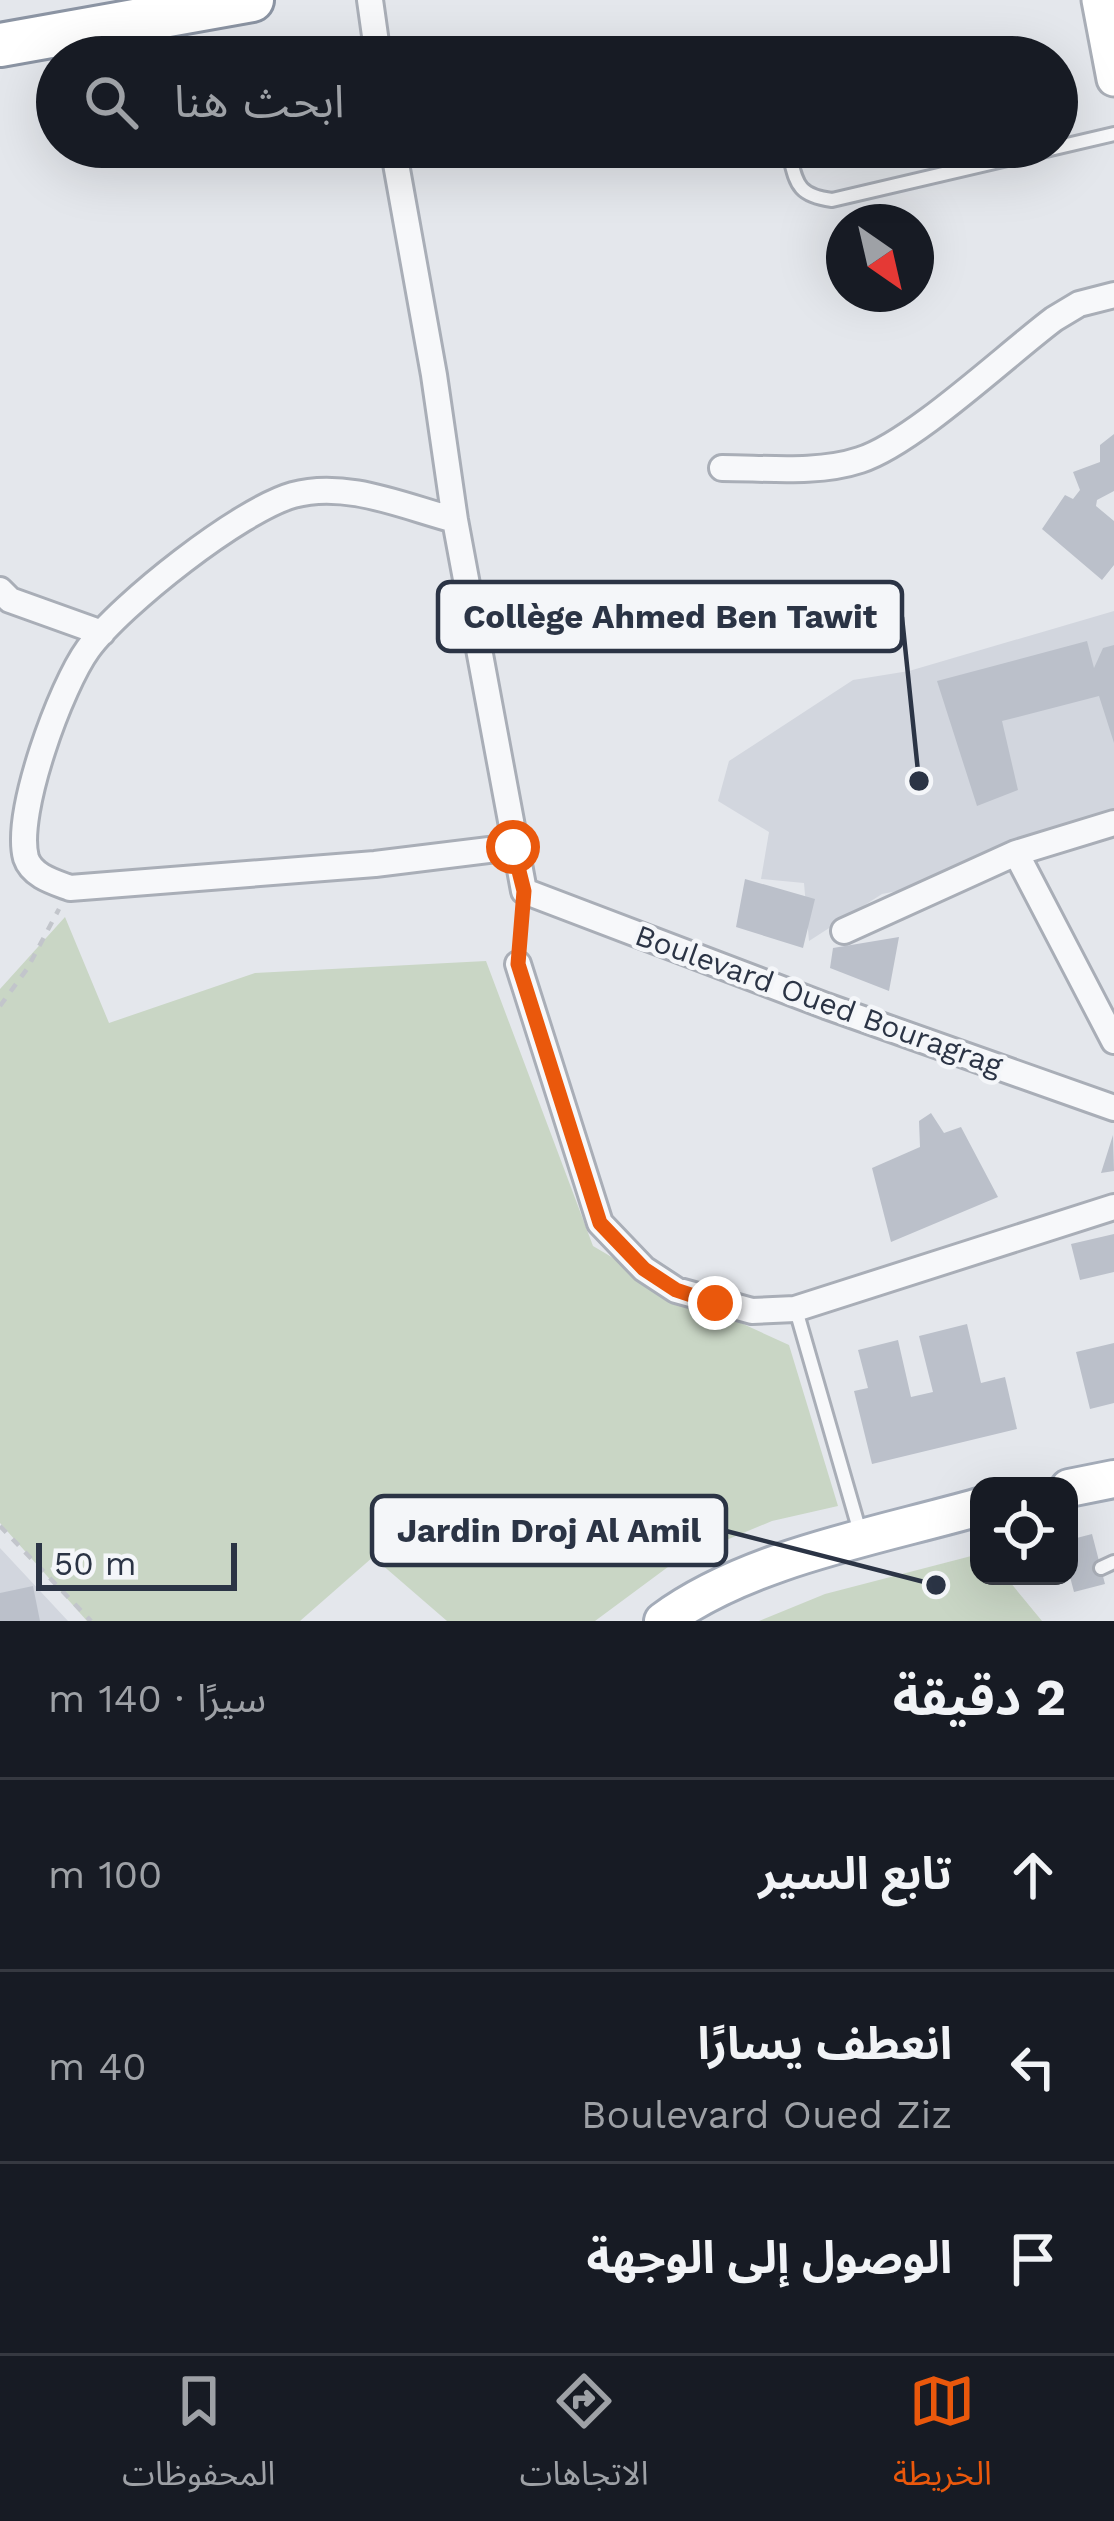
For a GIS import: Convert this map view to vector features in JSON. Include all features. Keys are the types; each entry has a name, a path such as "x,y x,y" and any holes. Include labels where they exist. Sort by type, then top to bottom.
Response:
{"highway":[{"path":"50,36 252,0"},
{"path":"0,45 36,39"}],"main road":[{"path":"1078,1486 1114,1479"},
{"path":"663,1621 720,1588 786,1562 970,1510"}],"street":[{"path":"370,0 375,36"},
{"path":"1099,0 1113,57"},
{"path":"396,168 524,891"},
{"path":"722,468 862,460 908,433 1054,319 1079,304 1114,296"},
{"path":"455,520 373,496 337,491 292,495 202,548 138,596 69,677 25,817 27,859 37,874 70,888 375,864 513,847"},
{"path":"0,590 10,600 102,633"},
{"path":"844,931 1016,854 1114,823"},
{"path":"1016,854 1114,1041"},
{"name":"Boulevard Oued Bouragrag","path":"524,891 826,1006 1114,1108"},
{"path":"518,964 600,1223 633,1259 676,1290 752,1311 795,1309 1114,1207"}],"lane":[{"path":"1078,142 1114,134"},
{"path":"793,168 797,185 809,197 832,200 969,168"},
{"path":"795,1309 862,1541"}],"path":[{"path":"0,1006 27,969 70,888"},
{"path":"518,964 524,891"},
{"path":"0,1526 91,1621"}],"shaded area":[{"path":"1114,611 1114,810 989,849 948,881 882,894 809,941 804,883 761,879 769,832 718,801 729,761 853,680 909,671"},
{"path":"0,1548 68,1621 0,1621"}],"green space":[{"path":"65,917 109,1023 255,973 486,961 593,1246 664,1288 789,1345 838,1506 772,1521 676,1561 595,1621 447,1621 373,1557 300,1621 87,1621 0,1523 0,989"},
{"path":"970,1556 970,1585 1012,1585 1042,1621 759,1621 825,1594"}],"building":[{"path":"1114,434 1114,491 1097,500 1096,506 1114,521 1114,565 1102,580 1042,529 1065,495 1073,499 1080,490 1073,472 1100,462 1100,445"},
{"path":"1087,641 1094,668 1103,648 1114,645 1114,743 1099,696 1002,721 1018,790 977,806 937,681"},
{"path":"745,879 815,899 803,948 736,927"},
{"path":"899,937 889,991 830,968 833,948"},
{"path":"931,1113 944,1133 961,1127 998,1197 891,1242 872,1168 920,1147 919,1121"},
{"path":"1113,1135 1114,1171 1101,1173"},
{"path":"1114,1234 1114,1272 1080,1280 1071,1244"},
{"path":"967,1324 981,1383 1005,1377 1017,1429 872,1464 854,1391 868,1388 858,1350 898,1340 911,1397 933,1392 919,1336"},
{"path":"1114,1343 1114,1403 1090,1409 1076,1352"},
{"path":"1092,1534 1105,1584 1074,1592 1072,1585 1078,1585 1078,1538"},
{"path":"33,1586 40,1621 0,1621 0,1593"}],"place":[{"name":"Collège Ahmed Ben Tawit","path":"919,781"},
{"name":"Jardin Droj Al Amil","path":"936,1585"}],"route":[{"path":"513,847 524,891 518,964 600,1223 644,1269 676,1290 715,1303"}]}
